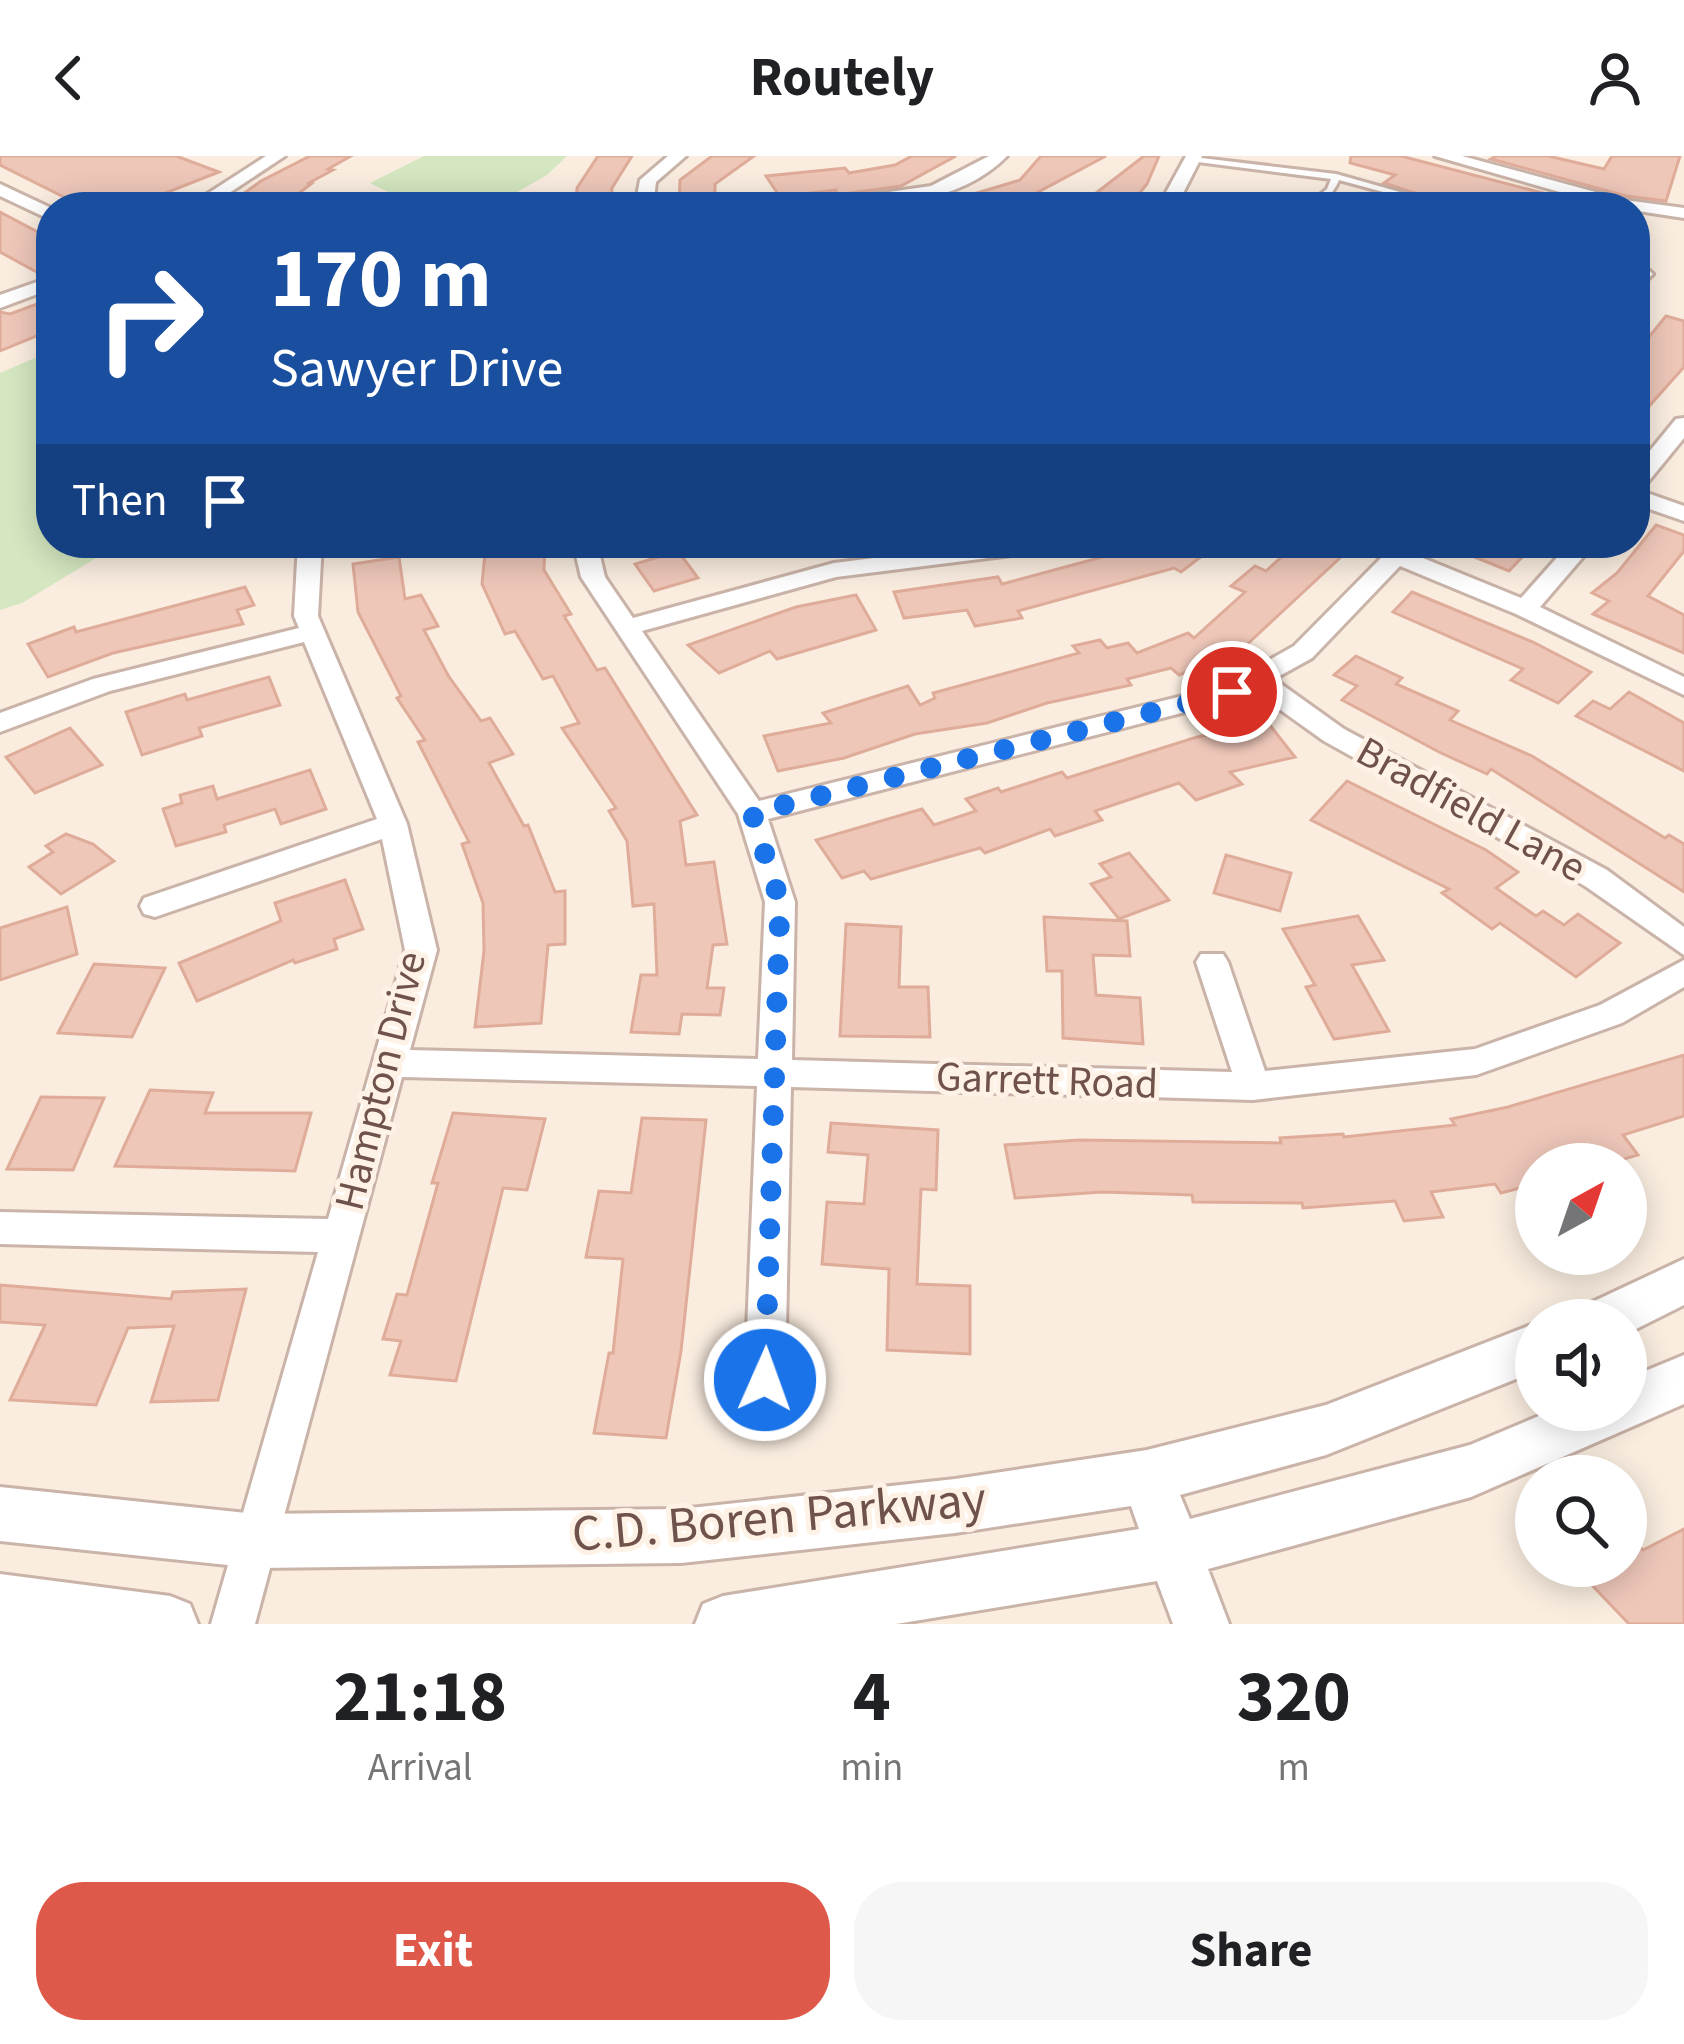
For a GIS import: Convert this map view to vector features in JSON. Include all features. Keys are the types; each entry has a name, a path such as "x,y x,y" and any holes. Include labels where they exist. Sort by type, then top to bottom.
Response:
{"street":[{"path":"229,156 269,160"},
{"path":"646,192 648,180 678,156"},
{"path":"928,192 962,182 999,156"},
{"path":"1443,156 1576,192"},
{"path":"1175,192 1193,158"},
{"path":"219,192 269,160"},
{"path":"0,189 36,207"},
{"path":"1650,208 1684,213"},
{"path":"0,302 36,289"},
{"path":"1650,465 1684,424"},
{"path":"1650,502 1684,514"},
{"name":"Hampton Drive","path":"233,1624 422,950 393,824 311,633 304,599 308,558"},
{"path":"589,558 593,577 752,813 780,902 765,1380"},
{"path":"626,628 834,570 930,558"},
{"path":"752,813 1172,709 1257,680 1303,652 1394,558"},
{"path":"1401,558 1526,609 1684,687"},
{"path":"1526,609 1570,558"},
{"path":"0,723 102,685 311,633"},
{"name":"Bradfield Lane","path":"1257,680 1334,735 1597,878 1684,943"},
{"path":"155,906 393,824"},
{"path":"1212,962 1253,1086"},
{"name":"Garrett Road","path":"390,1063 1253,1086 1476,1062 1611,1014 1684,972"},
{"path":"0,1228 342,1236"},
{"path":"1647,1299 1684,1281"},
{"name":"C.D. Boren Parkway","path":"0,1514 257,1541 681,1536 955,1506 1147,1477 1326,1430 1515,1355"},
{"path":"1647,1395 1684,1379"},
{"name":"C.D. Boren Parkway","path":"723,1624 1173,1551 1471,1472 1565,1431"},
{"path":"1147,1477 1201,1624"},
{"path":"0,1602 170,1624"}],"lane":[{"path":"1193,158 1336,177 1392,192"},
{"path":"1328,192 1336,177"}],"green space":[{"path":"424,156 567,156 547,175 517,192 390,192 370,183"},
{"path":"36,357 36,558 96,558 22,603 0,610 0,373"}],"building":[{"path":"0,156 176,156 219,172 168,192 54,192 0,165"},
{"path":"310,156 351,156 301,192 246,192"},
{"path":"598,156 632,156 612,192 577,192"},
{"path":"712,156 754,156 715,184 715,192 680,192 680,180"},
{"path":"912,156 956,156 901,186 858,192 777,192 766,176 845,168 849,173 895,165"},
{"path":"1041,156 1106,156 1038,192 980,192 1020,180"},
{"path":"1144,156 1159,156 1140,192 1097,192"},
{"path":"1351,156 1401,156 1539,192 1411,192 1384,183 1395,175 1350,163"},
{"path":"1548,156 1604,169 1612,156 1680,156 1666,201 1650,199 1650,192 1611,192 1491,159"},
{"path":"0,212 36,231 36,272 0,252"},
{"path":"36,304 36,336 0,351 0,312 10,314"},
{"path":"1666,316 1684,321 1684,367 1650,405 1650,336"},
{"path":"1656,525 1684,535 1684,551 1648,596 1684,615 1684,653 1593,614 1609,601 1592,593 1629,558 1650,558 1650,532"},
{"path":"399,558 405,599 421,595 438,626 424,630 449,677 481,721 490,718 513,754 489,763 524,826 528,825 555,892 565,891 565,944 548,945 541,1023 475,1027 484,951 483,903 462,844 469,842 418,742 425,740 397,698 401,696 358,612 353,564"},
{"path":"485,558 544,558 544,570 571,614 564,616 597,670 605,668 697,815 680,821 686,865 714,862 727,944 713,945 707,988 724,988 720,1015 682,1014 679,1034 631,1032 641,975 657,975 654,904 633,906 627,841 609,811 616,808 562,728 579,723 553,676 543,679 515,631 505,634 482,584"},
{"path":"683,558 698,578 654,591 635,564"},
{"path":"1098,558 1199,558 1181,572 1174,568 1018,611 1022,618 975,626 967,610 904,618 894,592 998,577 1002,584"},
{"path":"1280,558 1340,558 1242,649 1179,675 1171,668 1127,679 1131,685 1047,703 987,723 915,734 844,758 778,771 764,736 831,723 823,713 908,686 920,705 935,698 933,693 1079,653 1073,646 1100,640 1107,648 1128,643 1137,653 1188,633 1194,638 1245,592 1231,586 1255,566 1266,571"},
{"path":"1477,558 1521,558 1509,571"},
{"path":"245,587 254,605 237,610 243,624 113,653 48,677 28,644 74,627 76,632"},
{"path":"1412,592 1533,642 1591,672 1558,703 1511,680 1523,669 1393,612"},
{"path":"856,595 876,630 777,659 770,651 719,673 688,645 796,607"},
{"path":"1356,656 1402,678 1396,684 1458,711 1450,720 1532,756 1665,838 1669,835 1684,844 1684,892 1491,769 1487,774 1439,752 1342,700 1357,686 1334,675"},
{"path":"269,677 280,705 199,728 202,736 142,755 126,712"},
{"path":"1629,692 1684,723 1684,771 1576,716 1593,701 1610,709"},
{"path":"1269,724 1295,757 1230,772 1242,784 1196,800 1179,783 1095,811 1102,820 1055,836 1050,829 985,853 980,848 871,879 864,871 842,878 816,840 922,809 934,825 976,811 966,799 998,788 1001,792 1062,772 1067,778 1197,737"},
{"path":"70,728 102,765 35,793 6,757"},
{"path":"310,770 326,809 281,824 275,809 224,825 226,832 176,846 163,809 182,803 180,795 213,786 217,799"},
{"path":"1347,781 1486,850 1518,872 1496,888 1536,916 1543,911 1564,925 1578,914 1620,943 1576,977 1500,923 1492,929 1442,893 1449,889 1311,820"},
{"path":"66,834 93,844 114,861 61,894 29,867 53,852 46,846"},
{"path":"1129,853 1169,900 1119,919 1091,884 1111,877 1100,864"},
{"path":"1226,855 1291,873 1280,911 1214,893"},
{"path":"345,880 363,929 334,939 337,949 293,960 197,1001 179,963 281,921 275,903"},
{"path":"67,907 77,954 0,980 0,928"},
{"path":"1358,916 1384,960 1352,965 1389,1031 1334,1039 1306,987 1315,985 1283,929"},
{"path":"1044,917 1127,921 1130,956 1093,955 1096,995 1140,998 1143,1044 1063,1038 1062,971 1047,971"},
{"path":"846,924 901,927 899,987 928,987 930,1037 840,1036"},
{"path":"94,964 165,968 132,1037 58,1033"},
{"path":"1684,1055 1684,1116 1623,1135 1629,1143 1515,1143 1515,1189 1501,1193 1495,1184 1431,1192 1443,1217 1404,1221 1395,1201 1303,1208 1302,1203 1193,1202 1192,1195 1102,1192 1015,1198 1005,1145 1079,1140 1281,1143 1280,1138 1344,1137 1455,1125 1451,1119"},
{"path":"150,1090 213,1093 205,1113 311,1113 295,1171 115,1166"},
{"path":"41,1097 104,1098 73,1170 7,1169"},
{"path":"453,1113 545,1119 527,1190 503,1188 456,1381 390,1375 401,1341 383,1339 397,1294 407,1295"},
{"path":"642,1118 706,1120 681,1351 666,1438 594,1433 609,1353 613,1353 623,1259 586,1257 599,1191 631,1193"},
{"path":"831,1123 938,1130 936,1190 921,1189 917,1284 970,1286 970,1354 887,1350 889,1269 822,1264 827,1202 864,1204 868,1155 828,1152"},
{"path":"0,1285 171,1299 173,1292 246,1289 218,1400 151,1402 174,1326 128,1328 96,1405 10,1400 45,1325 0,1322"},
{"path":"1684,1529 1684,1624 1629,1624 1594,1587 1647,1587 1647,1548"}],"route":[{"path":"765,1380 780,902 752,813 1232,692"}]}
